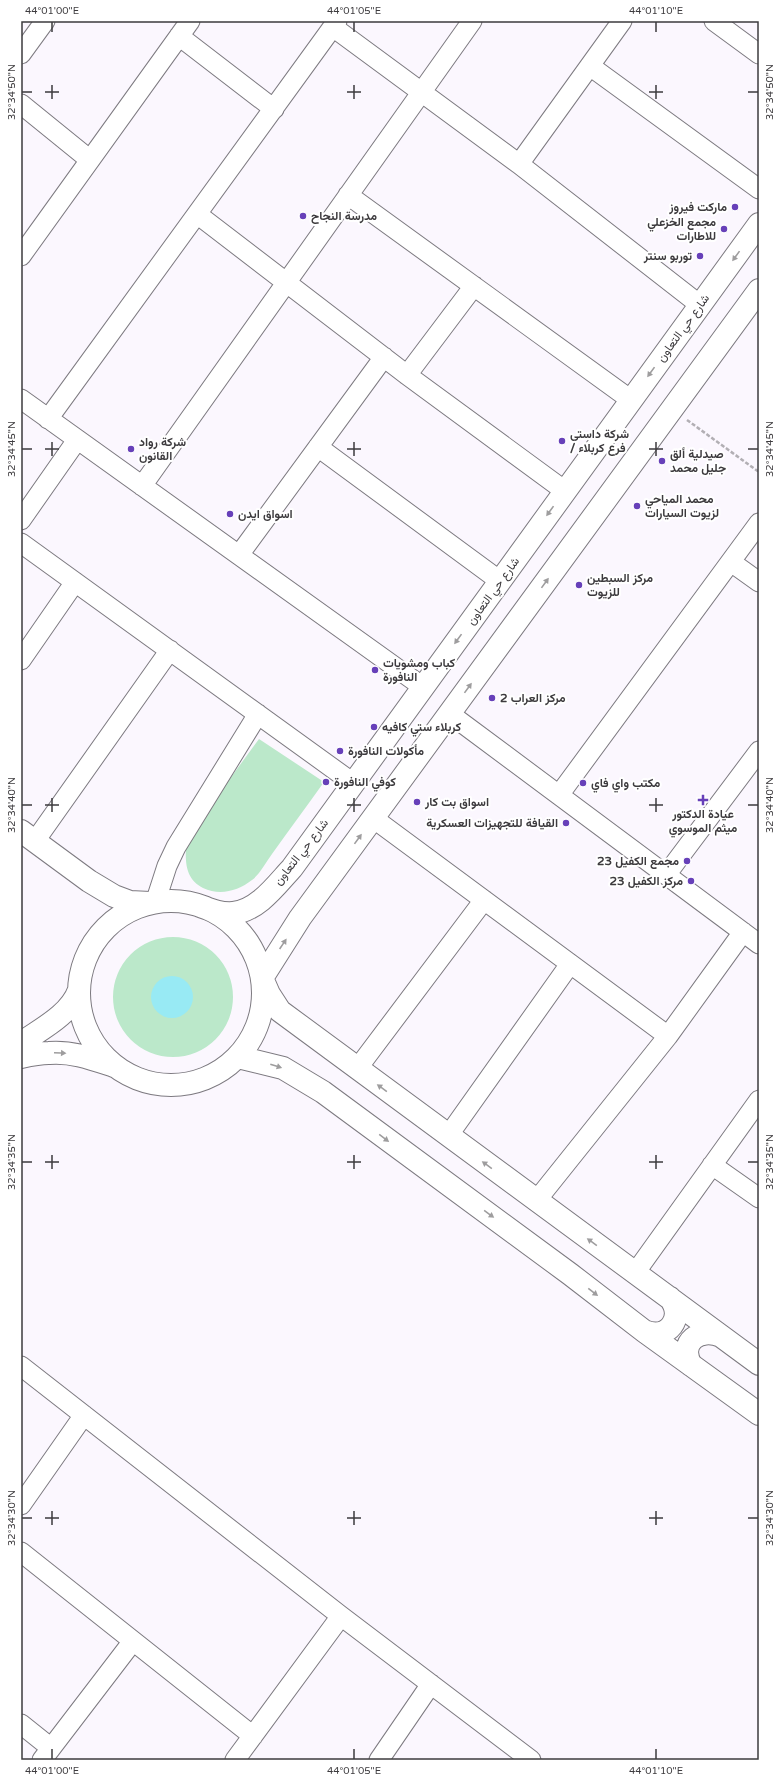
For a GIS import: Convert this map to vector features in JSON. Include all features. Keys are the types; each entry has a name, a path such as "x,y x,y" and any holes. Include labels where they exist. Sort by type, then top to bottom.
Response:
{"main road":[{"name":"شارع حي التعاون","path":"200,906 217,912 234,913 244,911 264,897 292,868 759,224"},
{"path":"262,978 300,918 759,290"},
{"path":"28,836 102,889 121,900 130,902 155,903 178,902 200,906 223,918 234,926 247,941 257,958 262,978 264,994 260,1017 249,1043 238,1057 221,1071 201,1081 179,1085 156,1084 134,1078 104,1057 88,1032 83,1019 79,990 81,974 93,946 110,926 126,913 155,903"},
{"path":"102,889 113,902 114,913 110,926"},
{"path":"262,978 269,994 280,1011 759,1364"},
{"path":"21,1044 58,1017 75,999 79,990"},
{"path":"21,1057 49,1052 70,1054 115,1066"},
{"path":"238,1057 283,1068 323,1092 570,1274 644,1331 759,1414"},
{"path":"644,1331 651,1334 658,1334 670,1328 676,1316 674,1303 670,1298"},
{"path":"691,1365 688,1360 687,1353 691,1341 702,1333 721,1336"}],"street":[{"path":"21,54 45,21"},
{"path":"22,252 190,21"},
{"path":"142,486 472,21"},
{"path":"519,164 622,21"},
{"path":"714,21 759,54"},
{"path":"48,419 335,24 422,92 519,164 700,305"},
{"path":"179,36 274,109"},
{"path":"590,66 759,189"},
{"path":"21,104 90,160"},
{"path":"348,195 631,400"},
{"path":"197,214 407,375 565,491"},
{"path":"407,375 474,286"},
{"path":"239,555 384,357"},
{"path":"21,399 423,687"},
{"path":"21,520 77,440"},
{"path":"318,446 500,581"},
{"path":"559,796 759,523"},
{"path":"21,543 353,783"},
{"path":"731,562 759,582"},
{"path":"23,654 75,582"},
{"path":"28,836 170,650"},
{"path":"155,903 167,866 176,847 258,714"},
{"path":"450,714 759,944"},
{"path":"666,874 758,756"},
{"path":"374,818 668,1036"},
{"path":"357,1069 484,900"},
{"path":"536,1201 668,1036 743,932"},
{"path":"448,1136 570,964"},
{"path":"635,1273 759,1100"},
{"path":"712,1165 759,1198"},
{"path":"21,1366 341,1616 531,1760"},
{"path":"21,1505 84,1415"},
{"path":"21,1552 253,1736"},
{"path":"235,1760 341,1616"},
{"path":"21,1724 47,1754 134,1641"},
{"path":"379,1760 431,1684"}],"path":[{"path":"672,409 759,472"}],"green space":[{"path":"259,739 324,782 255,877 247,884 229,891 216,892 203,888 196,884 189,873 186,859 187,837"},
{"path":"173,937 196,942 206,947 215,955 223,964 228,974 233,997 228,1020 223,1030 215,1039 206,1047 196,1052 173,1057 150,1052 140,1047 131,1039 123,1030 118,1020 113,997 118,974 123,964 131,955 140,947 150,942"}],"water":[{"path":"168,976 176,976 187,982 193,993 193,1001 187,1012 176,1018 168,1018 157,1012 151,1001 151,993 157,982"}],"place":[{"name":"ماركت فيروز","path":"735,207"},
{"name":"مدرسة النجاح","path":"303,216"},
{"name":"مجمع الخزعلي للاطارات","path":"724,229"},
{"name":"توربو سنتر","path":"700,256"},
{"name":"شركة داستي / فرع كربلاء","path":"562,441"},
{"name":"شركة رواد القانون","path":"131,449"},
{"name":"صيدلية ألق جليل محمد","path":"662,461"},
{"name":"محمد المياحي لزيوت السيارات","path":"637,506"},
{"name":"اسواق ايدن","path":"230,514"},
{"name":"مركز السبطين للزيوت","path":"579,585"},
{"name":"كباب ومشويات النافورة","path":"375,670"},
{"name":"مركز العراب 2","path":"492,698"},
{"name":"كربلاء ستي كافيه","path":"374,727"},
{"name":"مأكولات النافورة","path":"340,751"},
{"name":"كوفي النافورة","path":"326,782"},
{"name":"مكتب واي فاي","path":"583,783"},
{"name":"عيادة الدكتور ميثم الموسوي","path":"703,800"},
{"name":"اسواق بت كار","path":"417,802"},
{"name":"القيافة للتجهيزات العسكرية","path":"566,823"},
{"name":"مجمع الكفيل 23","path":"687,861"},
{"name":"مركز الكفيل 23","path":"691,881"}]}
